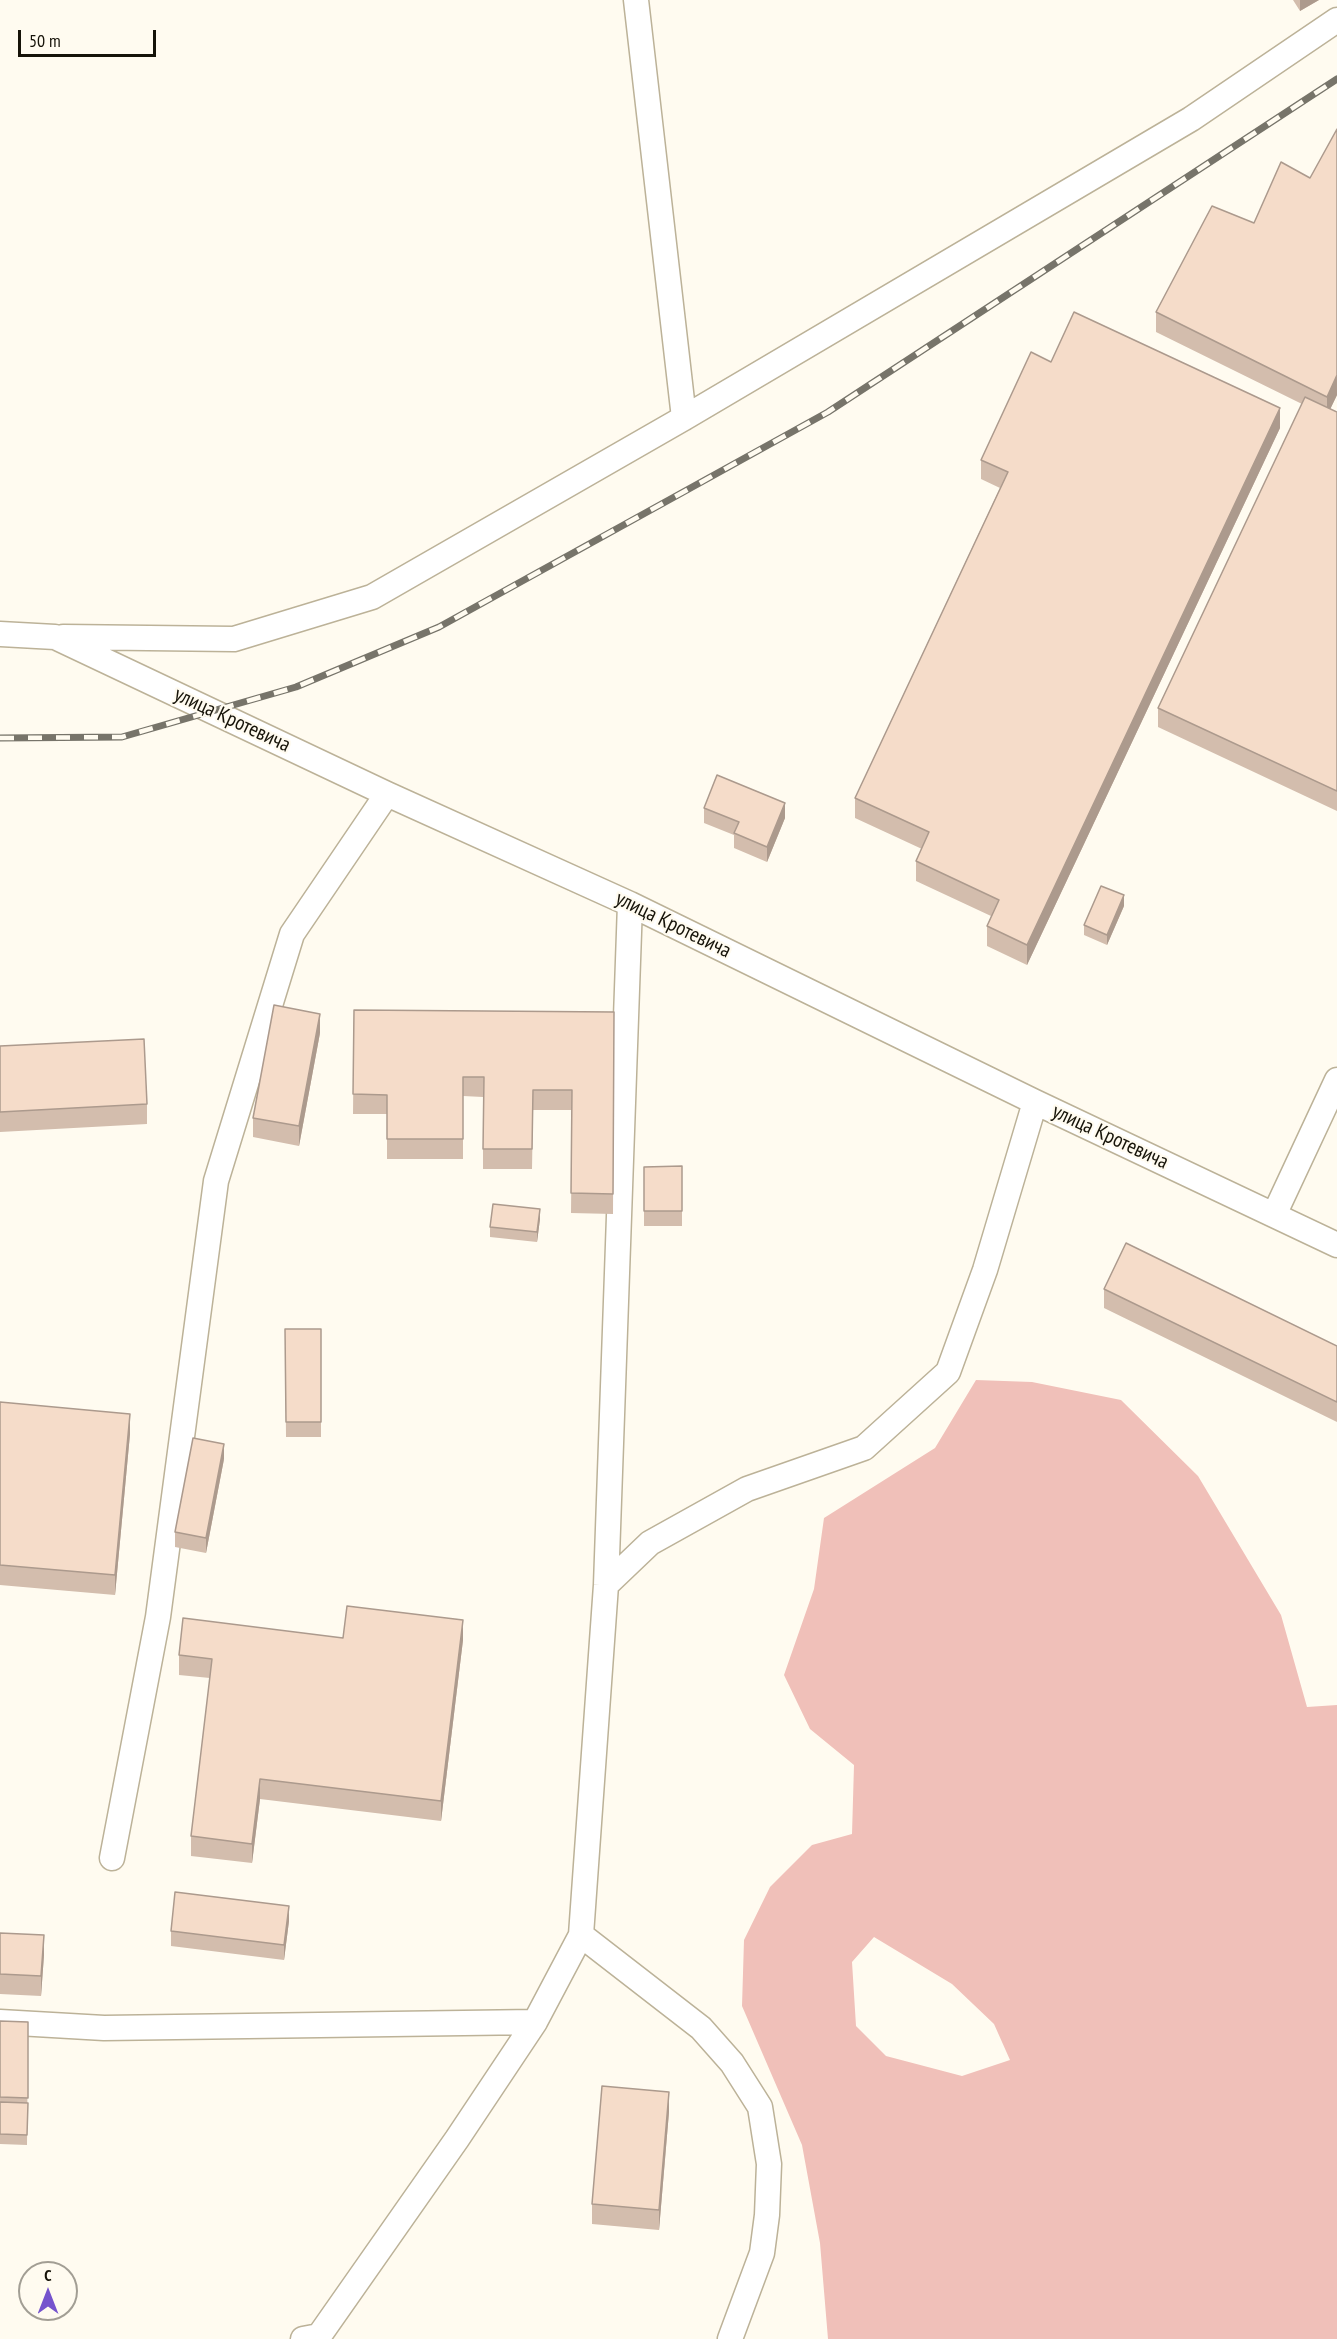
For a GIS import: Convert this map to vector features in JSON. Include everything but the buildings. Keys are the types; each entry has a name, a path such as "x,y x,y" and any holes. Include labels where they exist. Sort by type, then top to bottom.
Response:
{"street":[{"path":"636,0 684,418"},
{"path":"55,637 234,639 372,597 684,418 1191,119 1337,20"},
{"name":"улица Кротевича","path":"0,634 55,637 387,794 630,904 1035,1102 1337,1245"},
{"path":"112,1858 158,1617 216,1181 292,934 387,794"},
{"path":"303,2339 319,2336 458,2139 536,2022 581,1935 606,1585 630,904"},
{"path":"1274,1215 1337,1080"},
{"path":"606,1585 650,1543 747,1489 864,1448 948,1372 986,1270 1035,1102"},
{"path":"581,1935 701,2028 732,2063 760,2107 769,2164 767,2215 762,2253 730,2339"},
{"path":"0,2022 104,2028 536,2022"}],"shaded area":[{"path":"976,1380 1032,1382 1121,1400 1198,1476 1281,1615 1307,1707 1337,1705 1337,2339 828,2339 820,2243 802,2145 742,2006 744,1940 770,1887 812,1845 852,1834 854,1765 810,1729 784,1675 814,1589 824,1518 935,1448","holes":["874,1937 952,1984 994,2024 1010,2060 962,2076 886,2056 856,2026 852,1962"]}],"railway":[{"path":"0,738 122,737 296,687 439,627 828,412 1337,79"}]}
